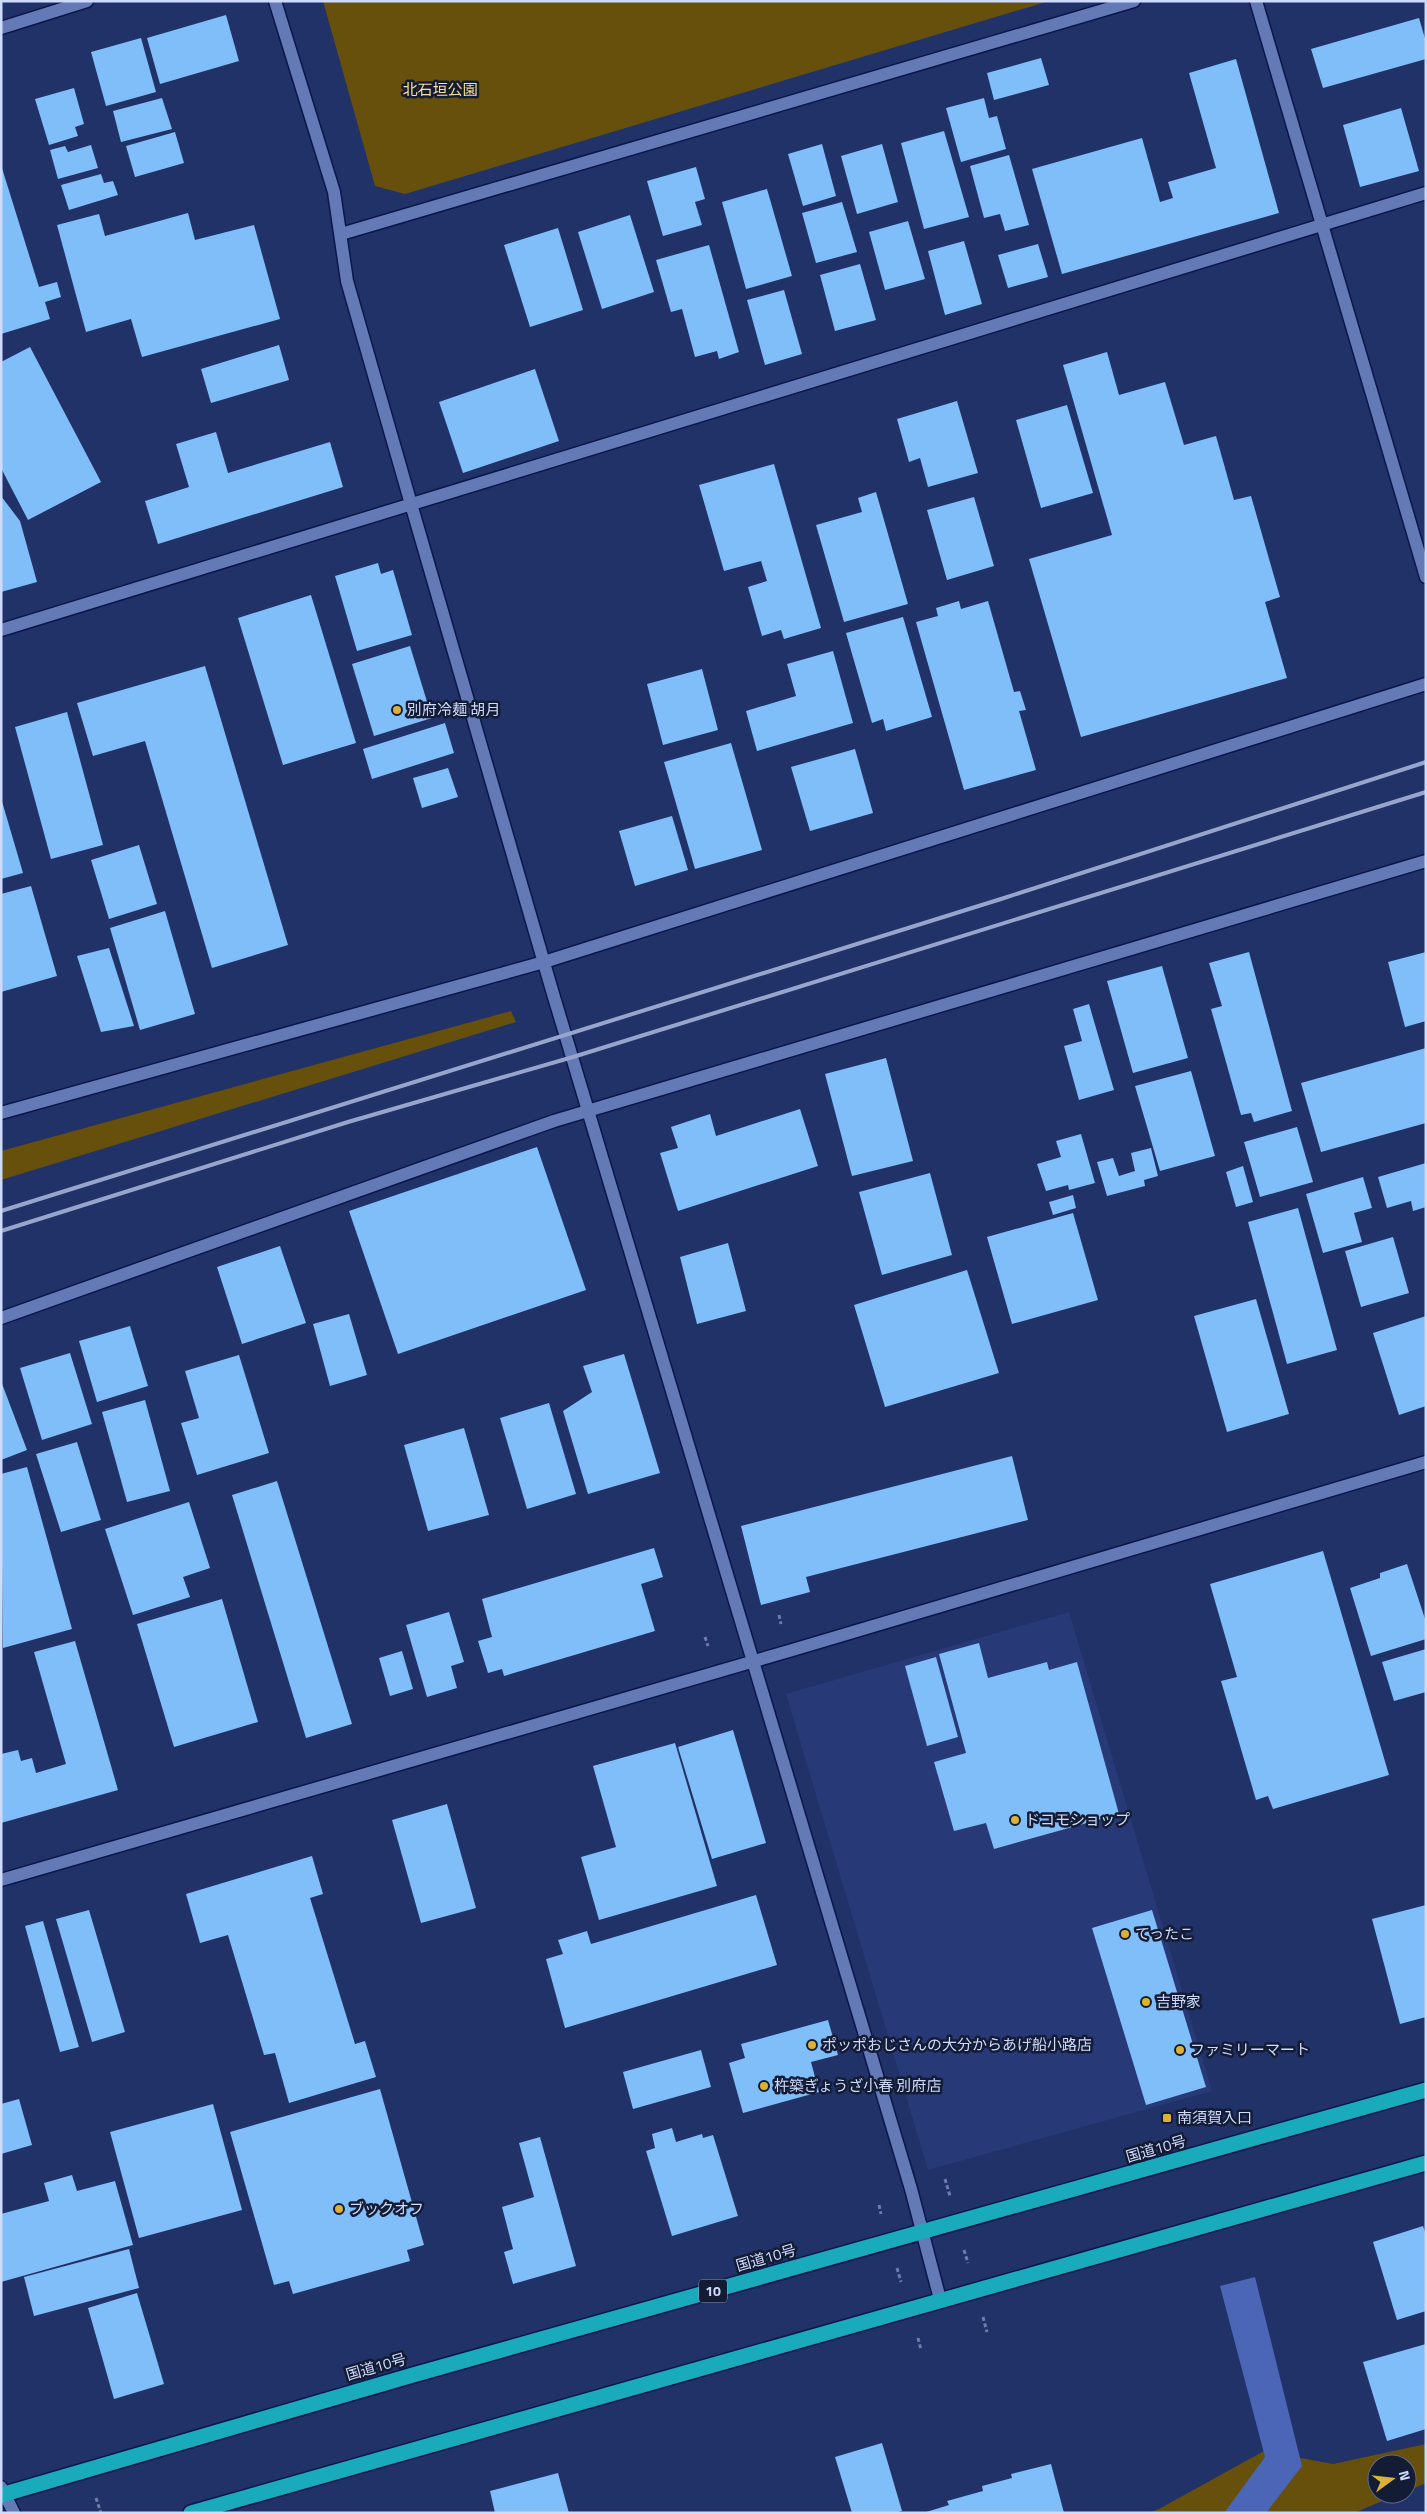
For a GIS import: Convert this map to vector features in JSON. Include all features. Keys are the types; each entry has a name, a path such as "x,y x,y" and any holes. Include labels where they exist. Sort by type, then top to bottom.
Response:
{"highway":[{"name":"国道10号","path":"2,2492 1426,2090"},
{"path":"191,2513 940,2299 1426,2163"}],"street":[{"path":"1,28 87,1"},
{"path":"275,1 334,192 347,281 411,504 544,962 940,2299"},
{"path":"341,234 1134,1"},
{"path":"1256,1 1426,577"},
{"path":"1,630 1426,193"},
{"path":"1,1113 544,962 1426,684"},
{"path":"1,1318 588,1110 1426,861"},
{"path":"1,1880 752,1662 1426,1462"},
{"path":"2,2492 14,2513"}],"path":[{"path":"945,2179 987,2332"},
{"path":"879,2205 921,2350"}],"shaded area":[{"path":"1069,1612 1212,2091 928,2170 786,1694"},
{"path":"1255,2277 1302,2466 1266,2513 1224,2513 1265,2457 1220,2286"}],"green space":[{"name":"北石垣公園","path":"323,1 1049,1 405,194 375,186"},
{"path":"511,1011 516,1022 1,1180 1,1151"},
{"path":"1426,2444 1426,2483 1417,2487 1417,2454 1380,2454"},
{"path":"1264,2451 1333,2464 1367,2457 1367,2504 1375,2504 1354,2513 1148,2513 1159,2509"}],"building":[{"path":"226,15 239,61 160,84 147,38"},
{"path":"1419,18 1426,42 1426,59 1323,88 1311,49"},
{"path":"141,38 156,92 106,106 91,52"},
{"path":"1041,58 1049,85 994,100 987,73"},
{"path":"1236,59 1279,213 1062,274 1032,169 1142,138 1160,202 1173,198 1168,182 1216,168 1189,73"},
{"path":"74,88 84,124 75,127 78,136 49,145 35,99"},
{"path":"162,98 172,129 121,142 113,111"},
{"path":"984,98 989,118 997,116 1006,149 961,162 946,108"},
{"path":"1401,108 1419,171 1360,187 1343,125"},
{"path":"944,131 969,217 924,229 901,143"},
{"path":"175,132 184,163 135,177 126,146"},
{"path":"822,144 836,196 803,206 788,154"},
{"path":"882,144 898,202 857,214 841,156"},
{"path":"91,145 98,168 58,179 50,150 65,146 68,152"},
{"path":"1009,155 1029,225 1005,231 1000,214 984,218 970,166"},
{"path":"1,165 39,287 57,282 61,297 45,302 50,319 1,334"},
{"path":"696,167 705,199 695,202 702,225 663,236 647,181"},
{"path":"101,174 104,183 113,181 118,195 69,210 61,185"},
{"path":"767,189 792,276 746,289 722,202"},
{"path":"842,202 857,252 816,263 802,213"},
{"path":"188,213 195,240 254,225 280,319 142,357 131,319 86,332 57,225 99,214 105,236"},
{"path":"630,215 654,292 602,309 578,232"},
{"path":"908,221 925,279 885,290 869,232"},
{"path":"558,228 583,310 530,327 504,245"},
{"path":"964,241 982,304 945,315 928,251"},
{"path":"1038,244 1048,277 1008,288 998,255"},
{"path":"709,245 739,352 719,359 717,351 695,357 682,309 671,312 656,260"},
{"path":"860,264 876,320 835,331 820,275"},
{"path":"784,290 802,354 765,365 747,300"},
{"path":"279,345 289,380 211,403 201,369"},
{"path":"30,347 101,482 28,520 1,468 1,362"},
{"path":"1107,352 1119,395 1165,382 1184,445 1216,436 1234,500 1251,496 1280,597 1265,602 1287,678 1081,737 1029,559 1112,535 1063,365"},
{"path":"535,369 559,441 463,473 439,402"},
{"path":"957,401 978,473 928,487 920,458 909,462 897,419"},
{"path":"1067,405 1093,493 1041,508 1016,420"},
{"path":"216,432 228,473 330,442 343,487 158,544 145,501 189,487 176,444"},
{"path":"774,464 821,628 784,639 781,630 762,636 748,587 767,581 761,561 724,571 699,485"},
{"path":"876,492 908,604 844,622 816,525 862,512 858,498"},
{"path":"1,496 20,521 37,582 1,592"},
{"path":"974,497 994,566 947,580 927,510"},
{"path":"378,563 381,574 393,570 412,635 357,651 335,576"},
{"path":"311,595 356,743 283,765 238,618"},
{"path":"959,601 961,609 988,601 1014,692 1020,691 1026,710 1019,711 1036,770 964,790 916,622 938,616 936,608"},
{"path":"903,617 932,717 886,731 883,719 872,723 846,633"},
{"path":"410,646 432,718 374,736 352,664"},
{"path":"833,651 853,723 757,751 746,711 796,696 787,664"},
{"path":"205,666 288,945 212,968 145,741 93,756 77,703"},
{"path":"702,669 718,730 663,745 647,684"},
{"path":"67,712 103,845 51,859 15,727"},
{"path":"445,723 454,753 372,779 363,749"},
{"path":"731,743 762,850 695,869 664,762"},
{"path":"855,749 873,813 810,831 791,767"},
{"path":"448,768 458,797 422,808 413,778"},
{"path":"1,798 23,873 1,879"},
{"path":"672,816 688,870 635,886 619,831"},
{"path":"139,845 157,904 109,919 91,860"},
{"path":"31,886 57,976 1,992 1,894"},
{"path":"165,911 195,1014 140,1030 110,928"},
{"path":"109,948 134,1026 101,1032 77,956"},
{"path":"1249,952 1292,1111 1254,1122 1251,1113 1241,1115 1211,1009 1222,1006 1209,963"},
{"path":"1426,952 1426,1021 1405,1027 1388,962"},
{"path":"1162,966 1188,1058 1133,1073 1107,981"},
{"path":"1089,1004 1114,1090 1079,1100 1064,1046 1082,1041 1073,1009"},
{"path":"1426,1048 1426,1123 1321,1152 1301,1083"},
{"path":"886,1058 913,1161 852,1176 825,1074"},
{"path":"1191,1071 1215,1156 1160,1171 1135,1086"},
{"path":"800,1109 818,1166 678,1211 660,1153 678,1148 671,1127 710,1114 716,1136"},
{"path":"1297,1127 1313,1182 1260,1197 1244,1142"},
{"path":"1081,1134 1095,1183 1069,1190 1068,1185 1046,1191 1037,1164 1061,1157 1056,1141"},
{"path":"537,1147 586,1290 398,1354 349,1211"},
{"path":"1151,1148 1158,1176 1144,1180 1145,1186 1107,1196 1097,1162 1113,1158 1119,1176 1135,1171 1131,1153"},
{"path":"1426,1163 1426,1207 1413,1211 1411,1201 1387,1208 1378,1177"},
{"path":"1243,1166 1253,1202 1236,1207 1226,1172"},
{"path":"930,1173 952,1255 882,1275 859,1192"},
{"path":"1363,1177 1372,1208 1354,1213 1362,1242 1323,1253 1306,1194"},
{"path":"1073,1195 1076,1208 1053,1215 1049,1202"},
{"path":"1298,1208 1337,1350 1287,1364 1248,1222"},
{"path":"1073,1213 1098,1300 1012,1324 987,1237"},
{"path":"1393,1237 1409,1293 1361,1307 1345,1251"},
{"path":"728,1243 746,1311 697,1324 680,1257"},
{"path":"280,1246 306,1323 242,1344 217,1267"},
{"path":"967,1270 999,1373 885,1407 854,1305"},
{"path":"1256,1299 1289,1414 1227,1432 1194,1316"},
{"path":"349,1314 367,1375 330,1386 313,1324"},
{"path":"1426,1316 1426,1406 1399,1415 1373,1333"},
{"path":"130,1326 148,1386 97,1402 79,1341"},
{"path":"70,1353 92,1424 42,1440 20,1368"},
{"path":"624,1354 660,1473 588,1494 563,1411 592,1392 583,1366"},
{"path":"239,1355 269,1453 197,1475 181,1423 199,1418 185,1371"},
{"path":"1,1381 27,1450 1,1460"},
{"path":"145,1400 170,1491 127,1502 102,1412"},
{"path":"549,1403 576,1494 527,1509 500,1418"},
{"path":"464,1428 489,1515 428,1531 404,1445"},
{"path":"77,1442 101,1520 61,1532 36,1454"},
{"path":"1012,1456 1028,1520 806,1577 810,1592 761,1605 741,1526"},
{"path":"27,1467 72,1629 3,1648 1,1474"},
{"path":"277,1481 352,1724 306,1738 232,1495"},
{"path":"189,1502 210,1568 183,1577 190,1597 133,1615 105,1529"},
{"path":"654,1548 663,1577 641,1584 655,1631 504,1676 502,1669 488,1673 478,1641 492,1637 482,1599"},
{"path":"1323,1551 1389,1775 1273,1809 1268,1796 1256,1800 1221,1681 1237,1677 1210,1584"},
{"path":"1407,1564 1426,1622 1426,1639 1371,1656 1350,1588 1380,1578 1380,1573"},
{"path":"222,1599 258,1722 174,1747 137,1624"},
{"path":"449,1612 464,1662 451,1666 457,1688 427,1697 406,1625"},
{"path":"75,1641 118,1790 1,1823 1,1754 18,1750 21,1761 32,1758 36,1773 66,1764 34,1652"},
{"path":"979,1643 988,1678 1047,1662 1049,1670 1077,1662 1119,1814 994,1849 986,1823 954,1831 934,1762 966,1753 939,1654"},
{"path":"1426,1649 1426,1692 1394,1701 1382,1662"},
{"path":"402,1651 413,1689 390,1696 379,1658"},
{"path":"936,1657 958,1737 927,1746 905,1666"},
{"path":"733,1730 766,1843 712,1859 678,1747"},
{"path":"675,1743 717,1886 599,1920 581,1857 616,1847 593,1766"},
{"path":"447,1804 476,1908 421,1923 392,1820"},
{"path":"312,1856 323,1894 310,1898 355,2044 365,2041 376,2077 289,2103 275,2053 264,2055 228,1935 200,1943 186,1894"},
{"path":"756,1895 777,1965 565,2028 546,1959 563,1954 558,1940 587,1931 591,1944"},
{"path":"1426,1905 1426,2017 1400,2024 1372,1919"},
{"path":"89,1910 125,2032 92,2042 56,1919"},
{"path":"1152,1910 1206,2087 1146,2105 1092,1928"},
{"path":"43,1921 79,2047 60,2052 25,1926"},
{"path":"828,2020 838,2055 811,2062 819,2092 743,2113 729,2063 745,2058 741,2044"},
{"path":"701,2050 711,2087 633,2109 623,2072"},
{"path":"380,2089 424,2245 407,2250 410,2261 293,2294 289,2281 274,2285 230,2132"},
{"path":"19,2099 32,2145 1,2154 1,2104"},
{"path":"213,2104 242,2210 139,2238 110,2132"},
{"path":"672,2128 676,2142 702,2134 703,2138 713,2135 738,2216 672,2236 646,2151 655,2148 652,2134"},
{"path":"540,2137 576,2266 513,2284 504,2252 513,2249 502,2207 534,2197 519,2143"},
{"path":"72,2175 77,2191 115,2181 133,2245 1,2282 1,2214 49,2201 44,2183"},
{"path":"1423,2226 1426,2235 1426,2311 1397,2320 1373,2242"},
{"path":"129,2249 139,2288 34,2316 24,2277"},
{"path":"137,2293 164,2384 114,2399 88,2308"},
{"path":"1426,2344 1426,2429 1387,2441 1363,2362"},
{"path":"882,2443 902,2511 895,2513 852,2513 835,2457"},
{"path":"1051,2464 1064,2513 923,2513 949,2505 947,2501 983,2491 982,2486 1012,2478 1011,2474"},
{"path":"558,2473 569,2513 495,2513 490,2491"}],"railway":[{"path":"1,1211 1001,899 1426,762"},
{"path":"1,1231 348,1122 573,1057 1426,792"}],"place":[{"name":"別府冷麺 胡月","path":"397,710"},
{"name":"ドコモショップ","path":"1015,1820"},
{"name":"てったこ","path":"1125,1934"},
{"name":"吉野家","path":"1146,2002"},
{"name":"ポッポおじさんの大分からあげ船小路店","path":"812,2045"},
{"name":"ファミリーマート","path":"1180,2050"},
{"name":"杵築ぎょうざ小春 別府店","path":"764,2086"},
{"name":"南須賀入口","path":"1167,2118"},
{"name":"ブックオフ","path":"339,2209"}]}
